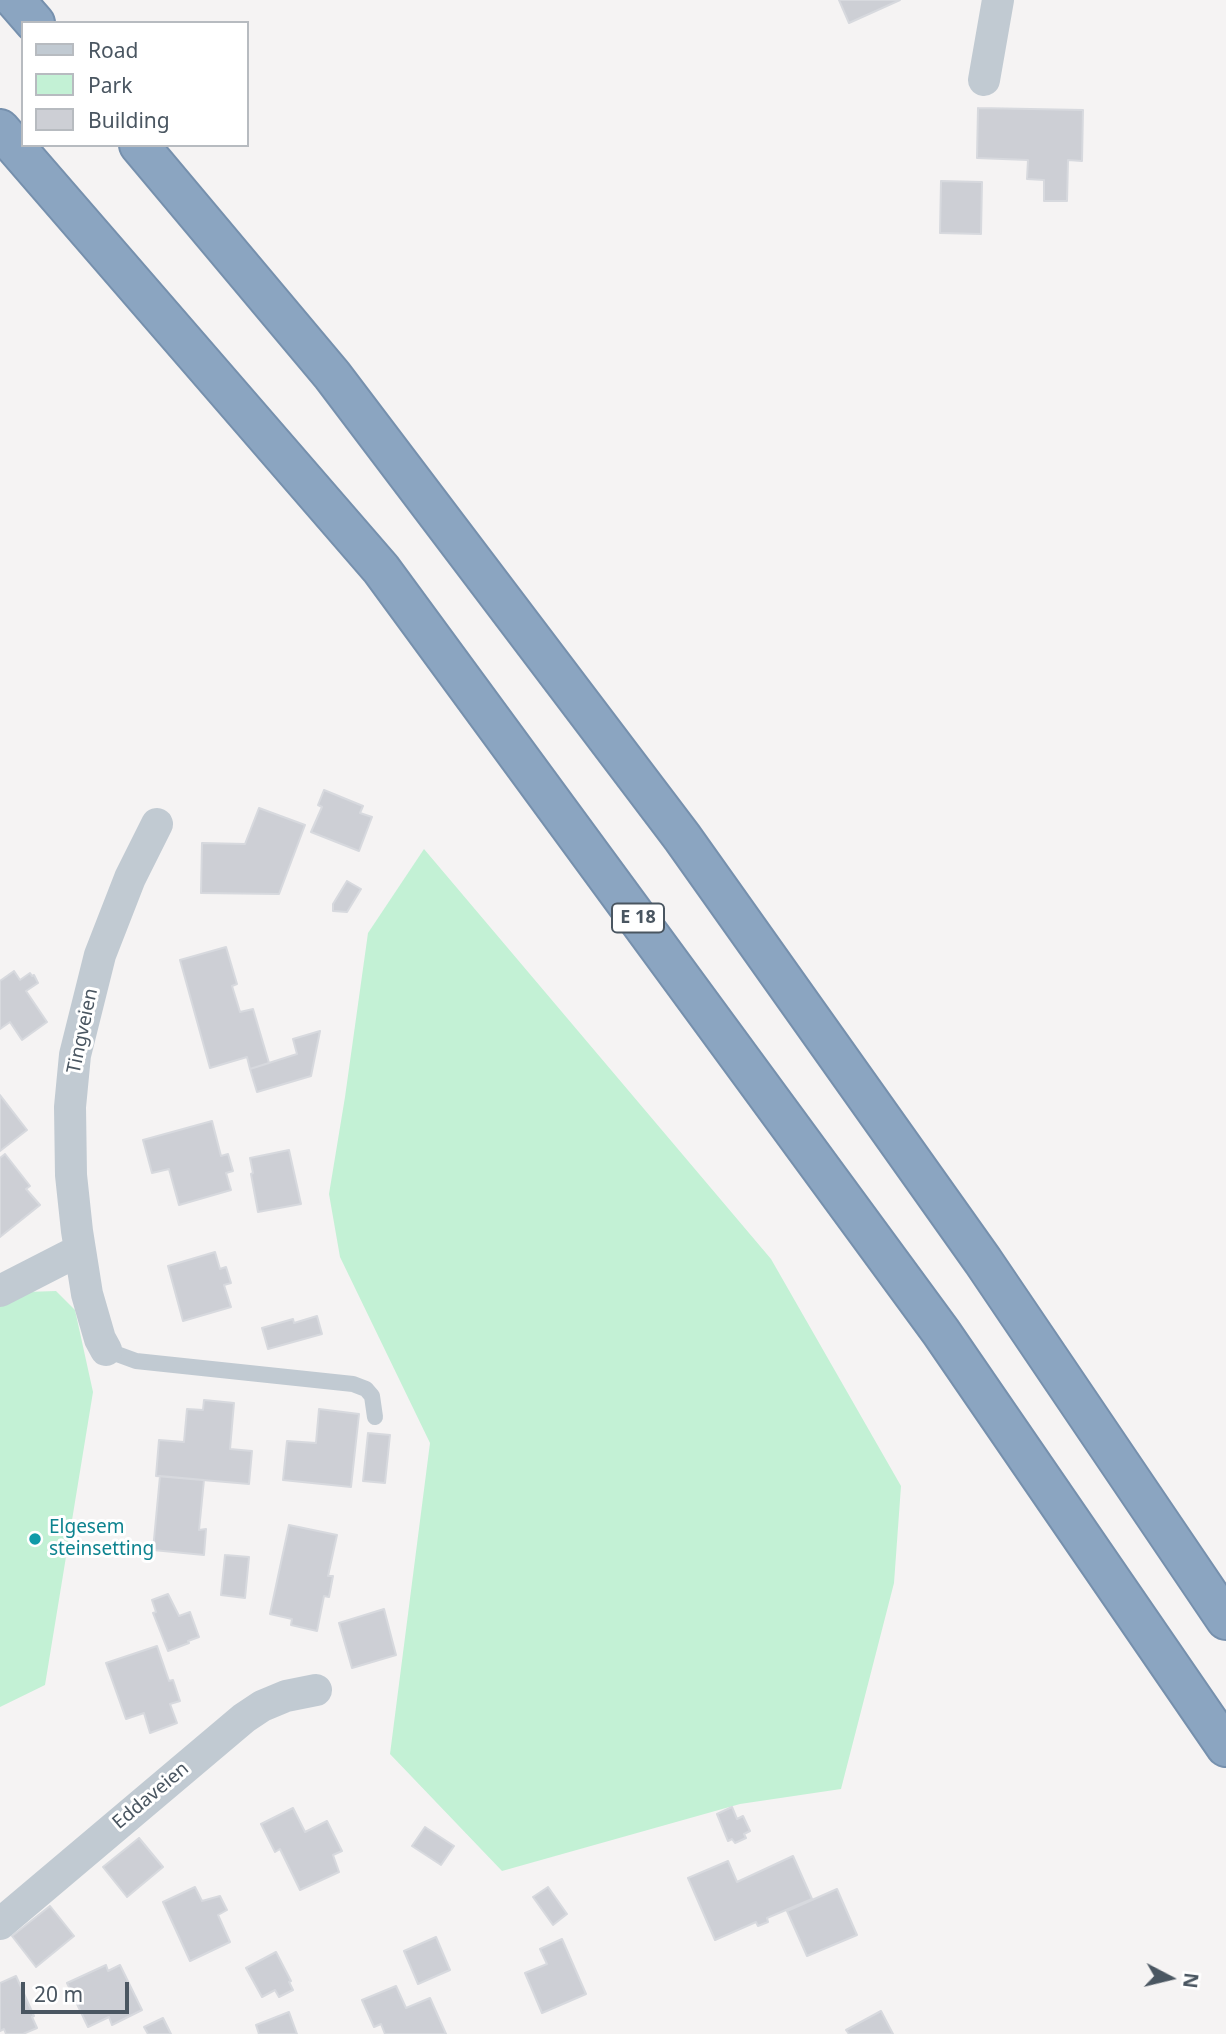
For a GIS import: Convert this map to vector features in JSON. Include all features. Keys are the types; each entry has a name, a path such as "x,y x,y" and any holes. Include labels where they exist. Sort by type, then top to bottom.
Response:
{"highway":[{"path":"15,0 33,21"},
{"name":"E 18","path":"0,128 381,569 941,1332 1226,1746"},
{"path":"141,147 332,375 682,837 983,1261 1226,1620"}],"street":[{"path":"984,80 998,0"},
{"name":"Tingveien","path":"106,1350 100,1339 87,1294 71,1175 70,1107 75,1055 100,955 130,878 157,824"},
{"path":"0,1291 80,1250"},
{"name":"Eddaveien","path":"0,1924 244,1718 262,1706 286,1696 316,1690"}],"lane":[{"path":"106,1350 136,1361 353,1384 366,1389 372,1396 374,1417"}],"green space":[{"path":"424,849 771,1259 901,1486 894,1583 841,1789 740,1804 502,1871 390,1754 430,1443 340,1257 329,1194 368,933"},
{"name":"Elgesem steinsetting","path":"56,1291 75,1310 93,1392 45,1685 0,1707 0,1305 26,1292"}],"building":[{"path":"839,0 900,0 849,23"},
{"path":"978,108 1083,110 1082,161 1068,160 1067,201 1044,201 1044,180 1027,179 1028,160 977,158"},
{"path":"941,181 982,182 981,234 940,233"},
{"path":"324,790 363,806 360,813 372,817 359,851 311,832 322,807 318,805"},
{"path":"259,808 305,825 279,894 201,893 202,843 245,844"},
{"path":"347,881 361,889 347,912 333,911 333,904"},
{"path":"226,947 237,984 232,986 240,1012 253,1009 269,1063 250,1069 247,1057 210,1068 180,960"},
{"path":"14,971 20,980 30,973 34,975 38,983 26,991 47,1022 22,1040 10,1022 0,1029 0,981"},
{"path":"320,1031 311,1076 257,1092 250,1069 297,1054 293,1039"},
{"path":"0,1095 27,1130 0,1151"},
{"path":"212,1121 221,1156 228,1154 233,1171 226,1173 231,1190 179,1205 169,1169 152,1173 143,1140"},
{"path":"289,1150 301,1204 258,1212 250,1158"},
{"path":"5,1154 30,1186 26,1189 40,1205 0,1237 0,1158"},
{"path":"215,1252 220,1269 226,1267 231,1283 224,1285 231,1307 183,1321 168,1266"},
{"path":"317,1316 322,1334 268,1349 262,1328 293,1319 294,1323"},
{"path":"204,1400 234,1403 230,1449 252,1451 249,1484 156,1476 159,1440 184,1442 187,1409 203,1410"},
{"path":"319,1409 359,1414 351,1487 283,1480 287,1441 316,1443"},
{"path":"368,1433 390,1435 385,1483 363,1481"},
{"path":"160,1476 204,1480 199,1530 206,1529 204,1555 153,1550"},
{"path":"289,1525 337,1535 328,1576 333,1576 329,1597 324,1596 317,1631 291,1625 292,1619 270,1614"},
{"path":"225,1555 249,1557 245,1598 221,1595"},
{"path":"168,1594 179,1616 190,1612 199,1637 168,1651 153,1613 156,1612 152,1600"},
{"path":"384,1609 396,1655 352,1668 339,1623"},
{"path":"157,1646 169,1681 173,1680 180,1701 170,1704 177,1723 150,1733 144,1713 126,1719 106,1663"},
{"path":"732,1807 737,1819 743,1816 750,1831 744,1834 746,1838 735,1843 732,1839 728,1841 717,1814"},
{"path":"293,1808 305,1832 327,1821 342,1851 333,1855 339,1872 300,1890 280,1849 275,1852 261,1824"},
{"path":"425,1827 454,1846 441,1865 412,1846"},
{"path":"139,1838 163,1867 127,1897 103,1867"},
{"path":"793,1856 812,1899 767,1918 768,1922 758,1926 756,1922 715,1940 688,1878 728,1861 737,1882"},
{"path":"195,1887 202,1901 220,1896 227,1910 218,1915 230,1942 190,1961 163,1902"},
{"path":"548,1887 567,1914 553,1925 533,1897"},
{"path":"837,1889 857,1935 807,1956 787,1911"},
{"path":"50,1906 74,1936 36,1967 12,1936"},
{"path":"436,1937 450,1970 418,1984 404,1951"},
{"path":"562,1939 586,1994 542,2013 525,1973 547,1964 540,1949"},
{"path":"276,1952 293,1990 279,1997 275,1990 262,1997 246,1968"},
{"path":"106,1965 108,1971 120,1965 142,2010 112,2025 109,2017 88,2027 67,1983"},
{"path":"16,1976 37,2028 23,2034 6,2034 4,2029 0,2031 0,1983"},
{"path":"396,1986 406,2008 430,1998 446,2034 385,2034 381,2024 374,2027 362,2000"},
{"path":"881,2011 893,2034 849,2034 846,2030"},
{"path":"289,2012 297,2034 259,2034 256,2025"},
{"path":"163,2018 171,2034 148,2034 144,2027"}],"place":[{"name":"Elgesem steinsetting","path":"35,1539"}]}
